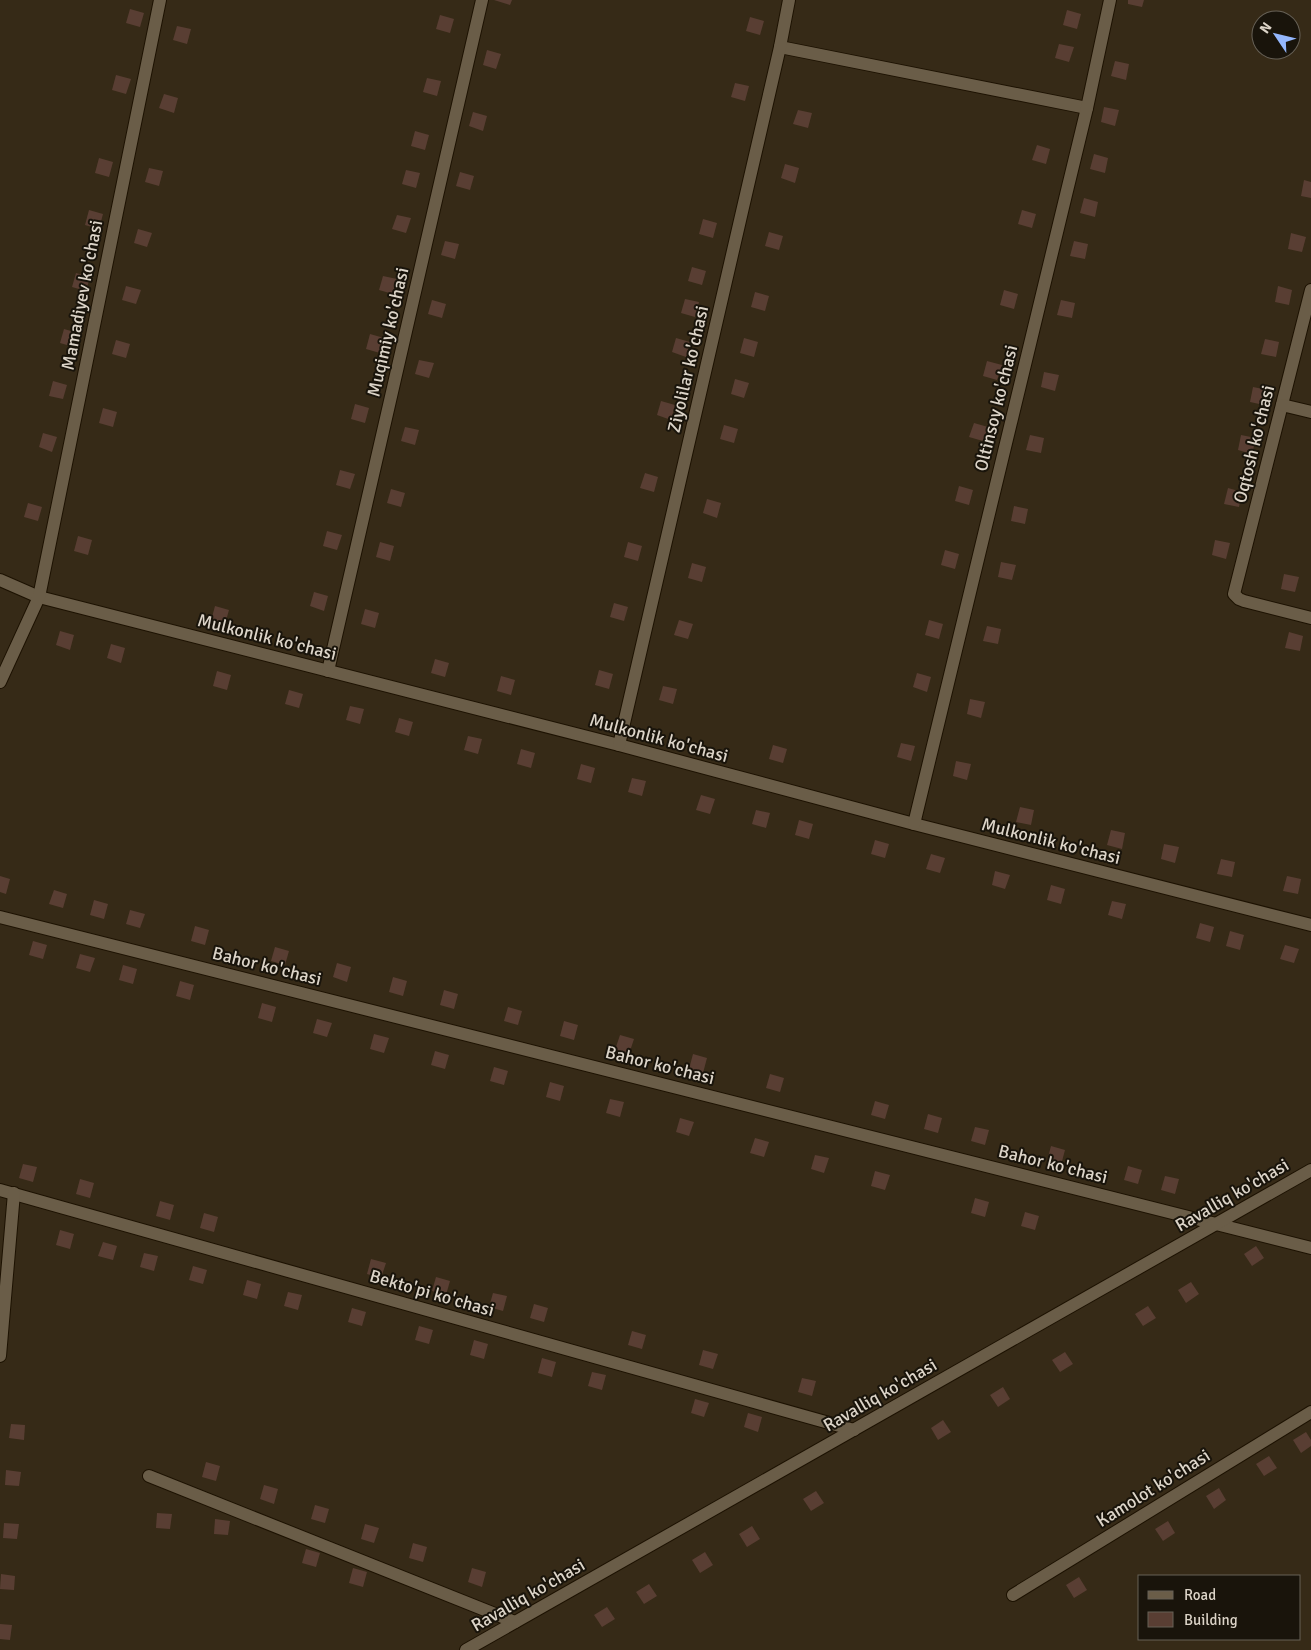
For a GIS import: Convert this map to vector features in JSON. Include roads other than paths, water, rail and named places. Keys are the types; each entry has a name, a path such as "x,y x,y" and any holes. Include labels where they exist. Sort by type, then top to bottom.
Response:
{"street":[{"name":"Mamadiyev ko'chasi","path":"0,682 39,597 160,0"},
{"name":"Muqimiy ko'chasi","path":"328,671 482,0"},
{"name":"Ziyolilar ko'chasi","path":"620,745 780,47 789,0"},
{"name":"Oltinsoy ko'chasi","path":"914,824 1087,108 1110,0"},
{"path":"780,47 1087,108"},
{"name":"Oqtosh ko'chasi","path":"1311,290 1234,594 1238,599 1244,601 1311,618"},
{"path":"1282,405 1311,412"},
{"name":"Mulkonlik ko'chasi","path":"0,580 39,597 620,745 914,824 1311,924"},
{"name":"Bahor ko'chasi","path":"0,917 1311,1248"},
{"name":"Ravalliq ko'chasi","path":"466,1650 1311,1170"},
{"name":"Bekto'pi ko'chasi","path":"0,1190 854,1430"},
{"path":"0,1356 14,1193"},
{"name":"Kamolot ko'chasi","path":"1013,1595 1311,1412"},
{"path":"149,1476 515,1622"}]}
